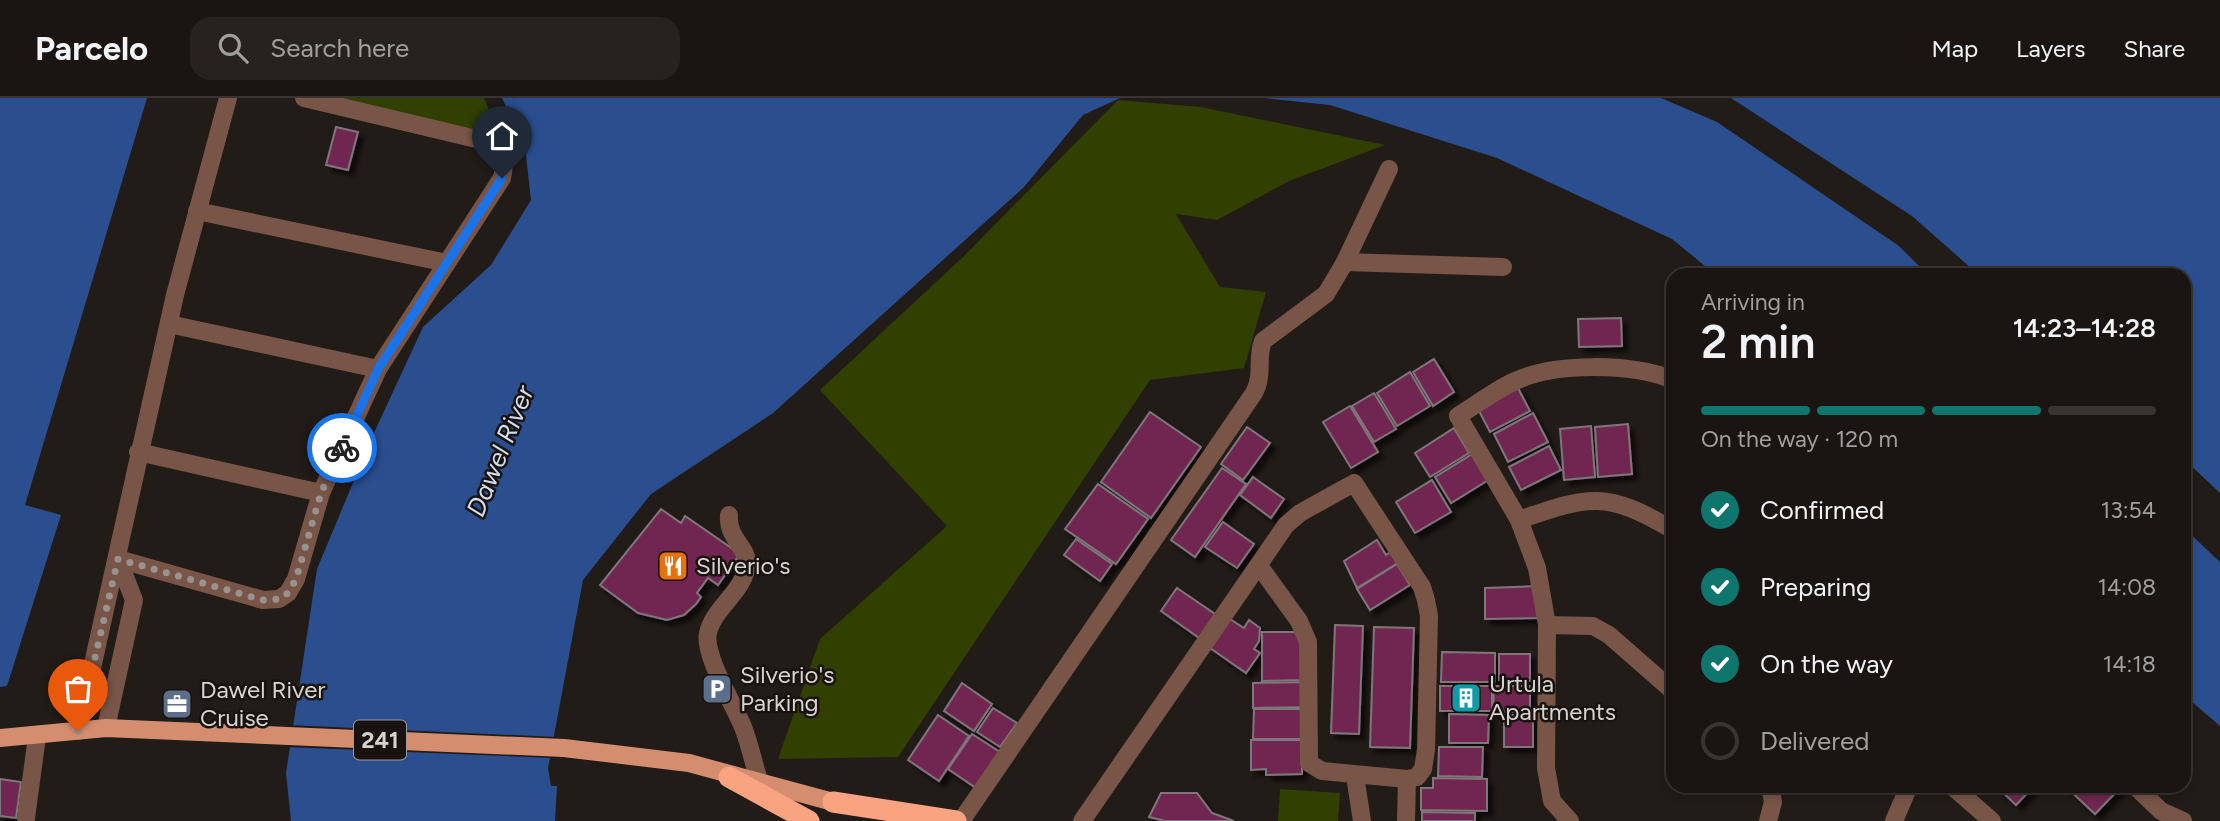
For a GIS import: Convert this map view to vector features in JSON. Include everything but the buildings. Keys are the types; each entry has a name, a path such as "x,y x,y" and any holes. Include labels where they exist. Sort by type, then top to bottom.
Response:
{"highway":[{"path":"729,777 809,821"},
{"name":"241","path":"833,802 866,814 947,820"},
{"path":"833,802 842,821"}],"main road":[{"name":"241","path":"0,738 37,737 106,728 564,748 689,763 729,777 833,802"}],"street":[{"path":"78,731 118,559 138,452 197,211 228,98"},
{"path":"118,559 263,600 279,599 288,593 296,579 321,493 378,369 502,178 505,161 501,150 489,142 304,98"},
{"path":"947,820 1254,393 1261,381 1260,349 1263,341 1317,304 1345,262 1388,169"},
{"path":"197,211 447,263"},
{"path":"1345,262 1503,267"},
{"path":"169,324 378,369"},
{"path":"1570,821 1552,801 1546,768 1547,625 1537,568 1519,520 1458,416 1513,382 1542,372 1638,368 1666,378"},
{"path":"138,452 321,493"},
{"path":"1082,821 1286,526 1300,513 1354,483 1422,587 1426,600 1429,616 1426,750 1423,769 1417,778 1355,776 1322,771 1309,764 1308,642 1299,621 1260,567"},
{"path":"1519,520 1571,502 1595,500 1628,506 1666,526"},
{"path":"729,515 730,534 747,558 747,566 742,579 711,624 707,642 744,729 760,784"},
{"path":"106,728 134,600 118,559"},
{"path":"1547,625 1593,626 1609,635 1666,685"},
{"path":"26,818 37,737"},
{"path":"1355,776 1362,821"},
{"path":"1406,821 1407,779"},
{"path":"1768,821 1773,802 1771,793"},
{"path":"1894,821 1906,793"},
{"path":"1960,793 1992,821"},
{"path":"2139,793 2154,816 2183,821"}],"green space":[{"path":"330,98 484,98 502,139"},
{"path":"1118,100 1201,107 1385,145 1289,181 1217,220 1176,214 1220,287 1266,292 1244,368 1150,380 898,757 778,759 820,639 947,526 820,390 964,256"},
{"path":"1280,789 1340,793 1338,821 1278,821"}],"water":[{"path":"0,98 147,98 25,505 61,515 7,686 0,687"},
{"name":"Dawel River","path":"502,98 1120,98 1083,115 1024,187 773,413 651,494 583,580 548,768 551,786 557,786 555,821 291,821 286,773 317,569 373,435 423,327 491,265 531,200 525,147"},
{"path":"1264,98 1661,98 1717,122 1899,246 1921,268 1707,268 1672,239 1497,158 1330,105"},
{"path":"1731,98 2220,98 2220,493 2191,466 2191,268 1971,268 1912,216"},
{"path":"2191,535 2220,562 2220,726 2191,701"}],"pier":[{"path":"289,725 557,737 553,758 286,747"}],"way so far":[{"path":"78,731 118,559 263,600 279,599 288,593 296,579 321,493 342,448"}],"place":[{"name":"Silverio's","path":"673,566"},
{"name":"Silverio's Parking","path":"717,689"},
{"name":"Urtula Apartments","path":"1466,698"},
{"name":"Dawel River Cruise","path":"177,704"}],"route":[{"path":"342,448 378,369 502,178"}]}
